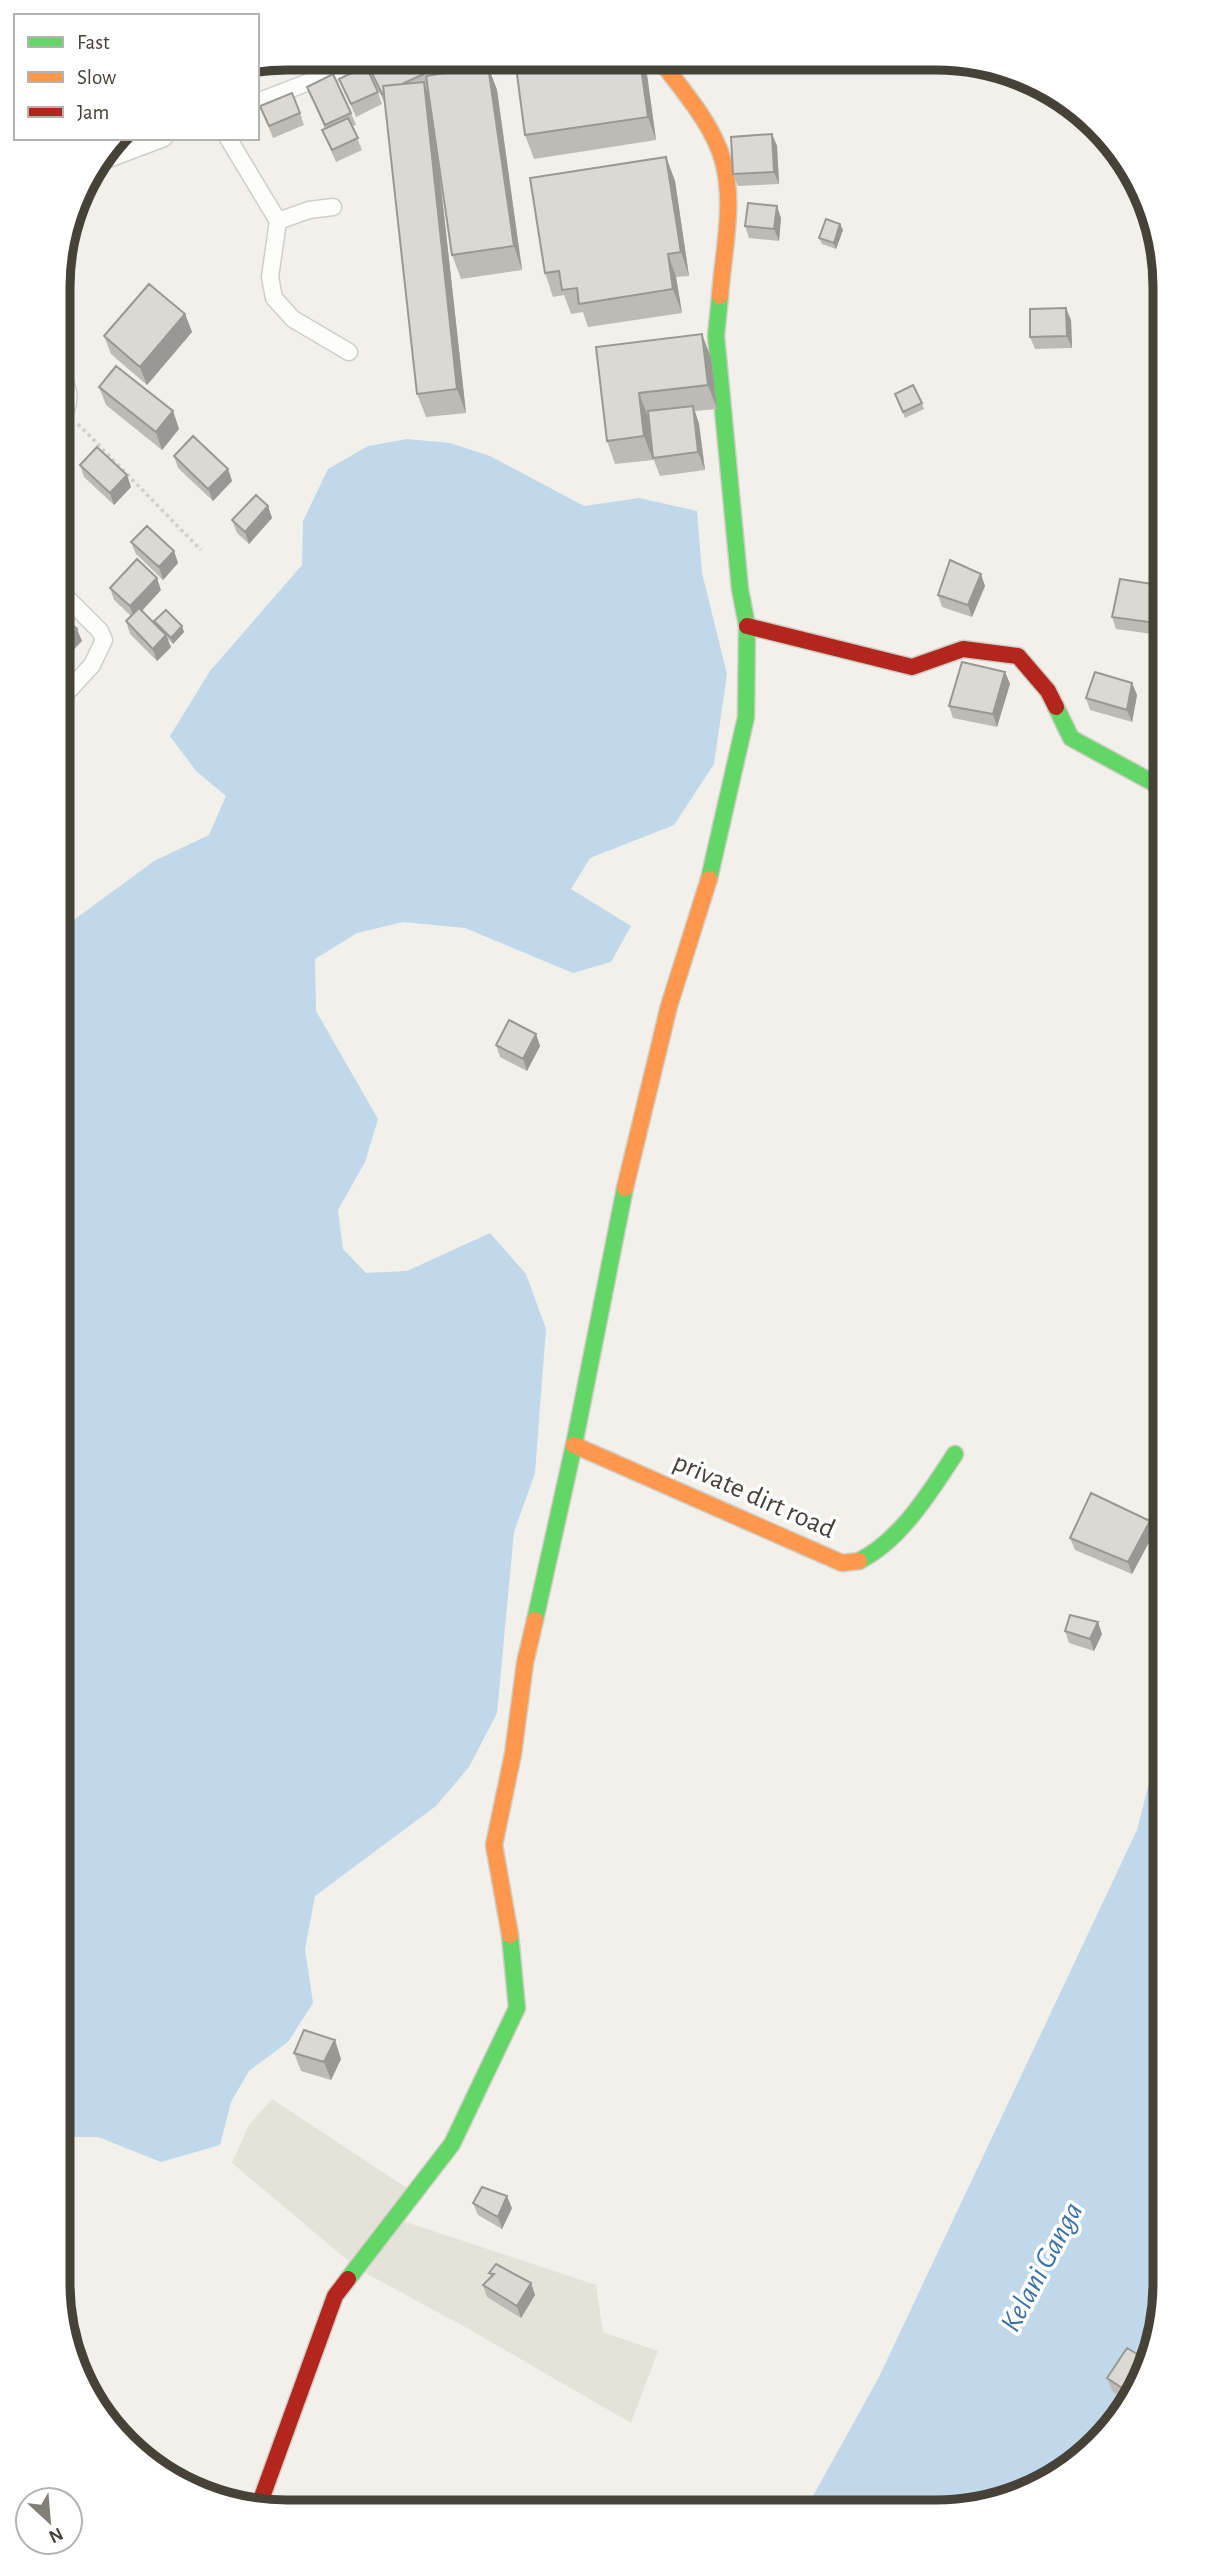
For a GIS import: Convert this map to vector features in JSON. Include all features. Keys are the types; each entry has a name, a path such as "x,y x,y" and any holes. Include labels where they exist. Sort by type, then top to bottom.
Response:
{"street":[{"path":"259,101 340,70"},
{"path":"261,2498 335,2296 452,2144 517,2008 510,1936 494,1844 513,1754 525,1663 574,1445 619,1212 669,1006 712,869 746,717 747,626 740,589 716,336 728,203 723,160 701,117 667,70"},
{"path":"113,157 159,140"},
{"path":"229,140 278,221 270,277 274,298 293,319 349,352"},
{"path":"278,221 309,210 333,207"},
{"path":"70,601 100,632 104,640 92,665 70,689"},
{"path":"747,626 912,667 962,649 1018,656 1048,691 1071,738 1153,783"},
{"name":"private dirt road","path":"574,1445 842,1563 859,1562 879,1549 933,1489 955,1454"}],"path":[{"path":"70,424 201,550"}],"shaded area":[{"path":"272,2099 407,2188 397,2219 596,2285 603,2332 658,2351 631,2423 467,2328 358,2269 232,2163 249,2125"}],"water":[{"path":"407,439 450,443 490,456 584,506 639,498 697,511 702,573 727,674 714,764 674,825 590,858 571,889 631,926 611,962 573,973 465,928 403,922 357,933 315,959 316,1011 378,1119 365,1162 338,1210 343,1249 366,1273 407,1271 490,1233 526,1274 546,1329 535,1473 514,1532 497,1713 469,1767 436,1806 315,1896 305,1949 313,2003 288,2042 249,2071 231,2102 220,2145 161,2162 98,2137 70,2137 70,922 154,861 209,835 226,796 196,771 170,736 210,671 302,565 303,521 328,469 368,446"},
{"name":"Kelani Ganga","path":"1153,1767 1153,2298 1146,2339 1137,2366 1108,2415 1079,2446 1045,2471 1019,2484 965,2498 811,2500 879,2377 1137,1830"}],"building":[{"path":"358,70 368,70 378,92 351,104 339,79"},
{"path":"370,70 422,70 424,74 402,84 383,86 382,94"},
{"path":"463,70 489,70 514,246 452,255 426,76"},
{"path":"516,70 641,70 648,117 525,135"},
{"path":"333,74 351,113 325,125 307,87"},
{"path":"424,82 457,389 417,394 383,86"},
{"path":"292,93 300,113 269,126 260,106"},
{"path":"348,118 358,138 332,150 322,130"},
{"path":"772,134 774,172 733,174 731,137"},
{"path":"666,157 681,252 668,254 673,289 579,304 577,288 562,290 559,271 545,273 530,178"},
{"path":"748,203 777,206 774,229 745,226"},
{"path":"826,219 840,224 834,243 819,238"},
{"path":"149,284 185,314 140,367 104,336"},
{"path":"1066,308 1067,336 1030,337 1030,309"},
{"path":"702,334 708,385 639,393 644,436 607,441 596,347"},
{"path":"116,366 173,411 156,432 99,387"},
{"path":"913,385 922,403 903,412 895,394"},
{"path":"693,406 698,452 653,458 648,411"},
{"path":"193,436 228,469 208,489 174,456"},
{"path":"97,447 127,475 110,493 80,465"},
{"path":"256,495 268,506 245,532 232,520"},
{"path":"147,526 174,551 159,567 131,542"},
{"path":"137,559 157,578 130,606 110,588"},
{"path":"950,560 981,574 968,605 938,595"},
{"path":"1120,579 1153,584 1153,623 1112,617"},
{"path":"139,608 166,635 153,649 126,621"},
{"path":"166,610 182,626 171,638 154,621"},
{"path":"70,622 77,629 70,637"},
{"path":"962,662 1005,672 993,714 949,706"},
{"path":"1095,672 1132,683 1127,710 1086,698"},
{"path":"509,1020 536,1034 523,1059 496,1045"},
{"path":"1091,1493 1150,1521 1128,1562 1070,1538"},
{"path":"1070,1615 1098,1622 1090,1639 1065,1631"},
{"path":"304,2030 335,2040 324,2062 294,2053"},
{"path":"482,2187 507,2196 498,2217 473,2203"},
{"path":"496,2264 531,2283 517,2306 483,2285 494,2274 489,2273"},
{"path":"1127,2348 1140,2356 1125,2390 1107,2378"}],"traffic: fast":[{"path":"709,879 746,717 747,626 740,589 716,336 720,296"},
{"path":"1056,707 1071,738 1153,783"},
{"path":"535,1620 574,1445 625,1188"},
{"path":"859,1561 874,1552 901,1528 925,1499 955,1454"},
{"path":"348,2279 452,2144 517,2008 510,1935"}],"traffic: slow":[{"path":"668,70 712,134 723,161 728,211 720,296"},
{"path":"625,1188 669,1006 709,879"},
{"path":"574,1445 842,1563 859,1561"},
{"path":"510,1935 494,1845 513,1754 525,1663 535,1620"}],"traffic: jam":[{"path":"747,626 912,667 963,649 1018,656 1048,691 1056,707"},
{"path":"261,2498 335,2296 348,2279"}]}
